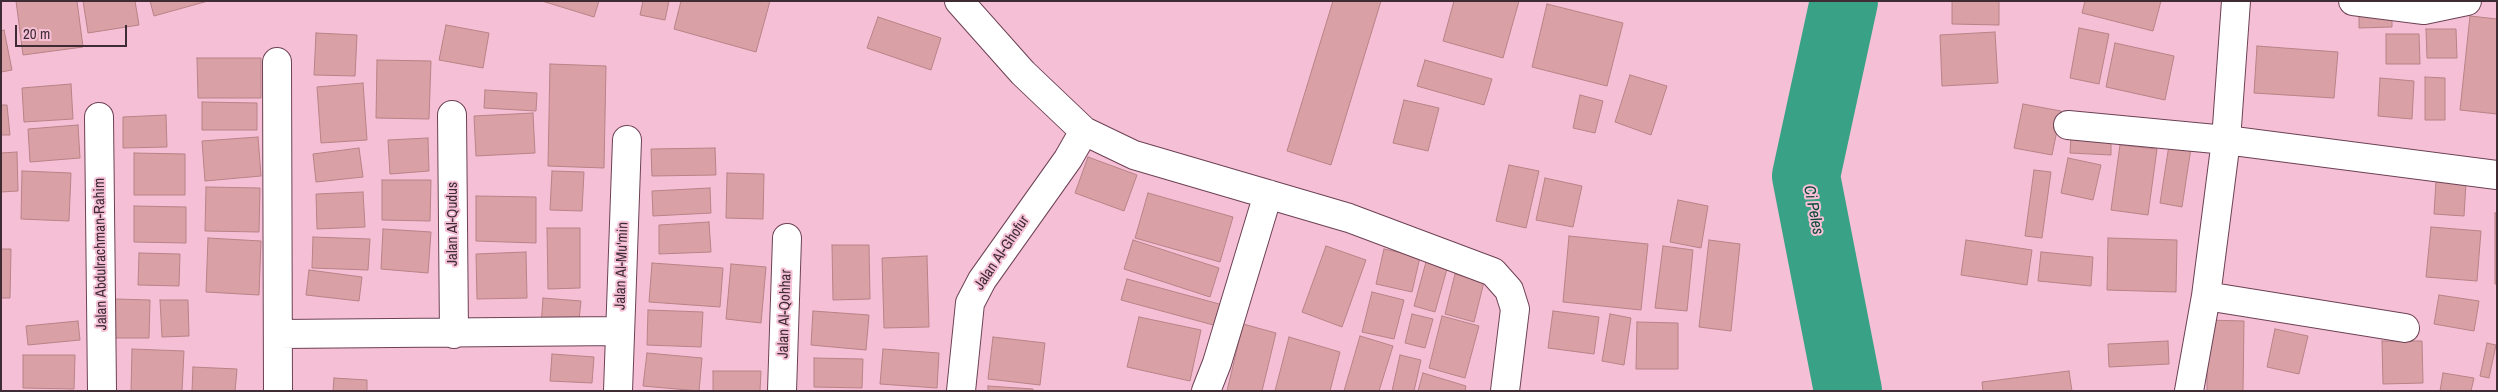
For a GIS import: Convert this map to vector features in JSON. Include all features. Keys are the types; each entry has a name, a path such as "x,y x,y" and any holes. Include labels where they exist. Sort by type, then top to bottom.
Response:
{"street":[{"path":"959,1 1023,73 1084,131 1134,155 1349,218 1493,272 1509,290 1514,309 1504,391"},
{"path":"2189,391 2206,296 2226,140 2236,1"},
{"path":"2352,1 2424,10 2466,1"},
{"path":"277,62 280,334 278,391"},
{"name":"Jalan Al-Qudus","path":"452,115 454,334"},
{"name":"Jalan Abdulrachman-Rahim","path":"99,117 102,391"},
{"path":"2068,125 2226,140 2497,175"},
{"name":"Jalan Al-Ghofur","path":"961,391 970,303 982,280 1068,159 1084,131"},
{"name":"Jalan Al-Mu'min","path":"618,391 627,140"},
{"path":"1206,391 1217,363 1268,194"},
{"name":"Jalan Al-Qohhar","path":"782,391 787,238"},
{"path":"2206,296 2405,328"},
{"path":"280,334 454,334 620,331"}],"building":[{"path":"16,1 77,1 83,47 23,55"},
{"path":"83,1 135,1 139,25 88,33"},
{"path":"150,1 208,1 154,16"},
{"path":"542,1 599,1 594,17"},
{"path":"643,1 669,1 665,20 640,15"},
{"path":"681,1 770,1 756,52 674,29"},
{"path":"1333,1 1381,1 1331,165 1287,151"},
{"path":"1454,1 1519,1 1503,58 1443,41"},
{"path":"1952,1 1999,1 1999,25 1952,24"},
{"path":"2085,1 2161,1 2153,31 2082,13"},
{"path":"1547,4 1623,23 1607,86 1532,67"},
{"path":"2359,10 2392,10 2392,27 2359,28"},
{"path":"2470,16 2497,19 2497,114 2460,110"},
{"path":"878,17 941,38 931,70 867,48"},
{"path":"446,25 489,33 483,68 439,60"},
{"path":"2079,28 2109,34 2099,84 2070,78"},
{"path":"2426,29 2456,29 2457,58 2427,58"},
{"path":"4,30 12,70 1,72 1,31"},
{"path":"1995,32 1998,83 1942,86 1940,35"},
{"path":"316,33 357,35 355,76 314,75"},
{"path":"2386,34 2419,34 2420,64 2386,64"},
{"path":"2115,43 2174,56 2165,100 2106,87"},
{"path":"2257,46 2338,52 2334,98 2254,93"},
{"path":"197,58 261,58 261,98 198,98"},
{"path":"377,60 431,61 429,119 376,118"},
{"path":"1425,60 1492,79 1484,105 1417,86"},
{"path":"550,64 606,66 604,168 548,166"},
{"path":"1630,75 1667,86 1651,135 1615,122"},
{"path":"2425,77 2445,78 2445,120 2425,120"},
{"path":"2380,78 2414,81 2412,119 2378,116"},
{"path":"363,83 367,140 321,143 317,87"},
{"path":"71,84 73,119 24,122 22,88"},
{"path":"485,90 537,93 536,111 484,108"},
{"path":"1580,95 1603,101 1595,133 1573,128"},
{"path":"1404,100 1439,108 1428,151 1393,143"},
{"path":"202,102 257,103 257,130 202,130"},
{"path":"2023,104 2061,111 2052,155 2014,148"},
{"path":"1,105 7,105 10,135 1,135"},
{"path":"533,113 535,153 476,156 474,116"},
{"path":"166,115 167,147 123,148 123,117"},
{"path":"78,125 80,158 30,162 28,129"},
{"path":"2071,136 2111,138 2111,155 2070,153"},
{"path":"258,137 261,176 205,181 202,141"},
{"path":"428,138 429,171 390,174 388,140"},
{"path":"2120,145 2157,149 2148,215 2111,210"},
{"path":"2169,145 2191,148 2182,207 2160,203"},
{"path":"359,148 363,177 316,182 313,154"},
{"path":"715,148 716,175 652,176 651,149"},
{"path":"17,152 18,191 1,192 1,153"},
{"path":"134,153 185,154 185,195 134,195"},
{"path":"1088,157 1137,175 1124,211 1075,193"},
{"path":"2068,158 2101,165 2093,200 2061,193"},
{"path":"1509,165 1539,171 1526,228 1496,221"},
{"path":"2034,170 2051,172 2042,238 2025,236"},
{"path":"22,171 71,173 69,221 21,219"},
{"path":"552,171 584,172 582,211 550,210"},
{"path":"727,173 764,174 763,219 726,218"},
{"path":"1545,178 1582,186 1573,227 1536,220"},
{"path":"382,180 431,180 430,221 382,220"},
{"path":"2436,181 2466,183 2464,216 2434,214"},
{"path":"206,187 260,188 259,232 205,231"},
{"path":"710,188 711,213 653,216 652,191"},
{"path":"363,192 365,227 317,229 316,194"},
{"path":"1148,193 1233,217 1220,262 1135,238"},
{"path":"476,196 536,197 536,243 476,241"},
{"path":"1678,200 1708,206 1701,248 1670,242"},
{"path":"134,206 186,207 186,243 134,242"},
{"path":"2495,213 2497,213 2497,284 2495,284"},
{"path":"709,222 711,252 659,254 659,225"},
{"path":"2431,227 2481,231 2477,281 2426,277"},
{"path":"547,228 580,228 580,288 548,289"},
{"path":"383,229 431,232 428,273 381,269"},
{"path":"1569,236 1648,244 1641,310 1563,302"},
{"path":"313,237 370,239 368,270 312,268"},
{"path":"208,238 261,241 259,295 206,292"},
{"path":"2108,238 2177,240 2176,292 2107,290"},
{"path":"1133,240 1219,268 1210,297 1124,269"},
{"path":"1709,240 1740,244 1731,331 1699,327"},
{"path":"1966,240 2032,250 2027,285 1961,275"},
{"path":"832,245 869,245 870,299 833,300"},
{"path":"1326,246 1366,260 1342,327 1302,312"},
{"path":"1663,246 1693,250 1687,311 1655,308"},
{"path":"1,249 11,249 10,298 1,298"},
{"path":"1384,249 1420,257 1412,292 1376,284"},
{"path":"526,252 527,298 477,299 476,254"},
{"path":"2041,252 2093,257 2091,286 2038,281"},
{"path":"139,253 180,254 179,286 138,285"},
{"path":"927,256 929,327 884,328 882,258"},
{"path":"1426,262 1447,269 1435,312 1414,306"},
{"path":"652,263 723,268 720,307 649,302"},
{"path":"731,264 766,267 761,323 726,319"},
{"path":"309,270 362,277 359,301 306,295"},
{"path":"1455,274 1484,282 1474,322 1445,314"},
{"path":"1127,279 1223,305 1217,326 1121,300"},
{"path":"1372,292 1404,300 1394,339 1362,332"},
{"path":"2439,295 2479,301 2474,331 2434,324"},
{"path":"543,298 581,301 578,330 541,327"},
{"path":"115,299 150,300 149,338 115,338"},
{"path":"160,300 188,300 189,336 162,337"},
{"path":"648,310 703,312 701,347 647,345"},
{"path":"813,311 869,315 866,350 811,345"},
{"path":"1553,311 1599,317 1594,354 1548,348"},
{"path":"1412,314 1433,319 1425,348 1405,343"},
{"path":"1610,314 1631,318 1624,365 1602,361"},
{"path":"1442,316 1479,326 1465,378 1429,368"},
{"path":"1139,317 1201,330 1190,381 1127,367"},
{"path":"2207,320 2244,321 2243,391 2207,391"},
{"path":"78,321 80,340 28,345 26,326"},
{"path":"1637,322 1678,323 1678,369 1636,369"},
{"path":"1243,324 1276,333 1262,391 1227,391"},
{"path":"2275,329 2308,336 2299,374 2267,367"},
{"path":"1360,336 1393,346 1379,391 1344,391"},
{"path":"993,337 1045,343 1040,385 988,379"},
{"path":"1289,337 1340,352 1330,391 1275,391"},
{"path":"2168,341 2169,364 2109,367 2108,344"},
{"path":"2382,341 2422,341 2423,383 2383,384"},
{"path":"2487,343 2496,345 2489,378 2480,376"},
{"path":"132,349 184,351 182,391 131,391"},
{"path":"883,349 939,353 937,388 880,384"},
{"path":"647,353 702,358 699,391 643,386"},
{"path":"552,354 594,357 592,383 550,381"},
{"path":"23,355 75,355 74,389 23,388"},
{"path":"1400,355 1421,360 1414,391 1392,391"},
{"path":"814,358 863,359 862,388 814,387"},
{"path":"193,367 237,369 235,391 192,391"},
{"path":"713,371 761,371 760,391 713,391"},
{"path":"2069,371 2072,391 1983,391 1982,382"},
{"path":"1423,373 1466,386 1465,391 1418,391"},
{"path":"2443,373 2474,378 2471,391 2440,391"},
{"path":"334,378 367,380 367,391 333,391"},
{"path":"988,386 1033,389 1033,391 988,391"}],"waterway":[{"name":"Ci Peles","path":"1844,1 1806,176 1848,391"}]}
